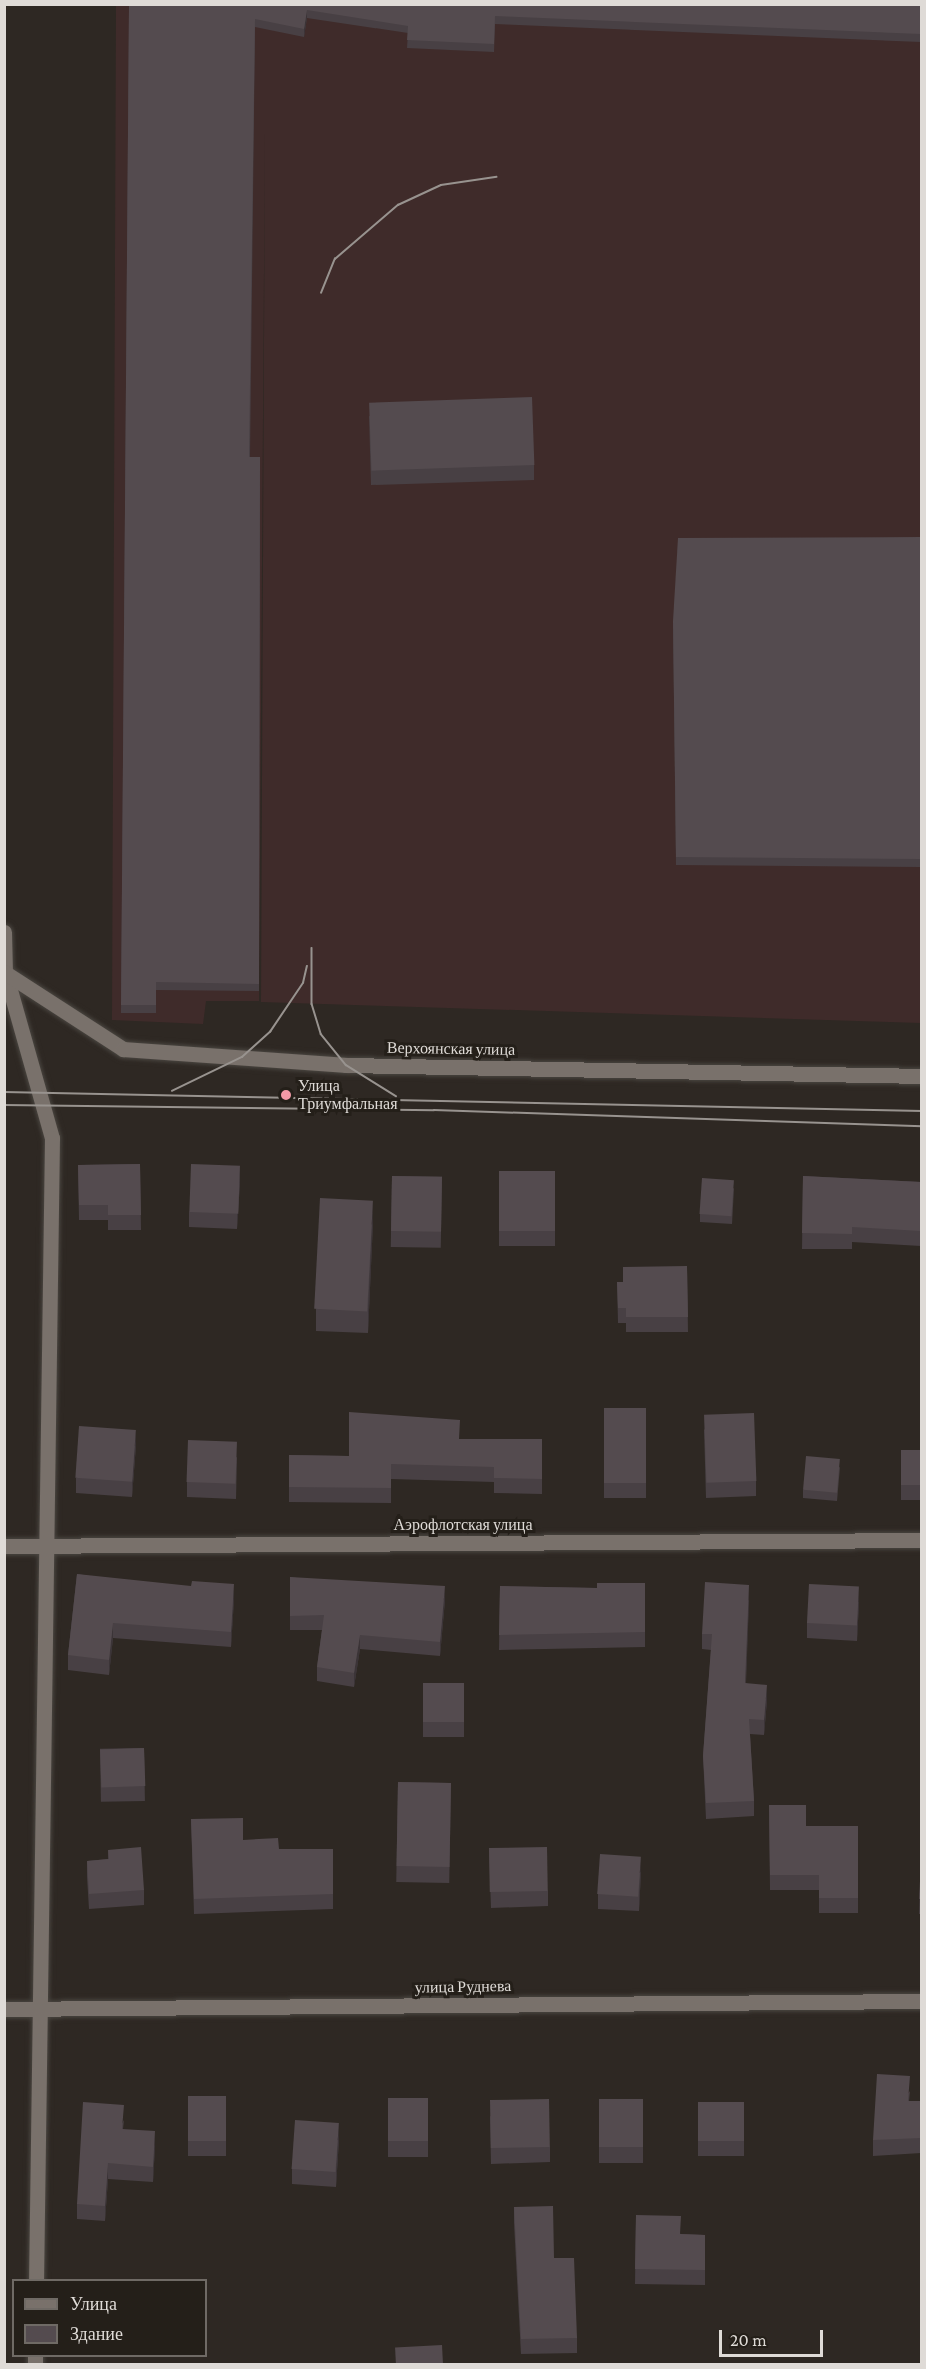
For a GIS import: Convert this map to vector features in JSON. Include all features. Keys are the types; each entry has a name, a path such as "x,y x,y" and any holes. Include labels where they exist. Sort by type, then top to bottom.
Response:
{"street":[{"path":"4,932 5,972 52,1138 36,2279"},
{"name":"Верхоянская улица","path":"5,972 123,1049 346,1065 921,1076"},
{"name":"Аэрофлотская улица","path":"4,1546 921,1540"},
{"name":"улица Руднева","path":"4,2009 921,2001"}],"shaded area":[{"path":"116,5 921,5 921,1023 261,1002 265,124 259,1001 206,1001 203,1024 112,1020"}],"building":[{"path":"129,4 921,4 921,34 495,16 494,44 407,40 408,26 307,10 304,29 255,19 249,457 260,457 259,984 156,982 156,1005 121,1005"},
{"path":"532,397 534,465 371,471 369,403"},
{"path":"921,537 921,859 676,857 673,621 678,538"},
{"path":"140,1164 141,1215 108,1215 108,1205 79,1205 78,1165"},
{"path":"191,1164 240,1166 238,1214 189,1212"},
{"path":"499,1171 555,1171 555,1231 499,1231"},
{"path":"392,1176 442,1177 441,1232 391,1231"},
{"path":"803,1176 921,1182 921,1231 852,1227 852,1234 802,1233"},
{"path":"702,1178 734,1180 731,1216 699,1214"},
{"path":"320,1198 373,1201 367,1312 314,1309"},
{"path":"687,1266 688,1317 626,1317 626,1308 618,1308 617,1282 623,1282 623,1267"},
{"path":"604,1408 646,1408 646,1483 604,1483"},
{"path":"349,1412 460,1420 459,1439 542,1439 542,1479 494,1478 494,1467 391,1464 391,1488 289,1487 289,1455 349,1456"},
{"path":"754,1413 756,1481 706,1483 704,1415"},
{"path":"79,1426 136,1430 132,1482 75,1478"},
{"path":"188,1440 237,1442 236,1484 187,1482"},
{"path":"901,1450 921,1450 921,1485 901,1485"},
{"path":"806,1456 840,1459 837,1493 803,1490"},
{"path":"77,1574 191,1586 192,1581 234,1584 231,1632 113,1623 109,1660 68,1655"},
{"path":"290,1577 445,1586 440,1642 360,1635 354,1673 317,1667 324,1615 290,1616"},
{"path":"705,1582 749,1585 745,1683 767,1685 764,1720 749,1719 754,1801 706,1803 703,1756 712,1634 702,1634"},
{"path":"597,1583 645,1583 645,1632 499,1635 500,1586 597,1588"},
{"path":"809,1584 859,1587 857,1626 807,1623"},
{"path":"423,1683 464,1683 464,1722 423,1722"},
{"path":"144,1748 145,1786 101,1788 100,1750"},
{"path":"398,1782 451,1783 450,1867 397,1866"},
{"path":"769,1805 806,1805 806,1826 858,1826 858,1898 819,1898 819,1875 770,1875"},
{"path":"243,1818 243,1840 278,1838 279,1849 333,1849 333,1894 194,1899 191,1819"},
{"path":"141,1847 144,1890 89,1894 87,1861 109,1859 108,1850"},
{"path":"547,1847 548,1891 490,1892 489,1848"},
{"path":"600,1854 641,1857 638,1897 597,1894"},
{"path":"921,1863 921,1899 919,1899"},
{"path":"877,2074 910,2076 908,2101 921,2101 921,2138 873,2140"},
{"path":"188,2096 226,2096 226,2141 188,2141"},
{"path":"388,2098 428,2098 428,2141 388,2141"},
{"path":"549,2099 550,2147 491,2148 490,2100"},
{"path":"599,2099 643,2099 643,2147 599,2147"},
{"path":"83,2102 124,2105 122,2129 155,2131 153,2167 108,2163 105,2206 77,2204"},
{"path":"698,2102 744,2102 744,2141 698,2141"},
{"path":"295,2120 339,2123 335,2172 292,2169"},
{"path":"553,2206 554,2258 574,2258 577,2338 521,2339 514,2207"},
{"path":"636,2215 681,2216 680,2234 705,2235 705,2270 635,2269"},
{"path":"442,2345 443,2364 396,2364 395,2347"}],"tram line":[{"path":"321,293 335,259 398,205 441,185 496,177"},
{"path":"312,948 312,1004 321,1034 346,1065 396,1096"},
{"path":"172,1091 242,1057 270,1032 303,983 307,966"},
{"path":"4,1092 922,1111"},
{"path":"4,1105 434,1110 922,1126"}],"place":[{"name":"Улица Триумфальная","path":"286,1095"}]}
